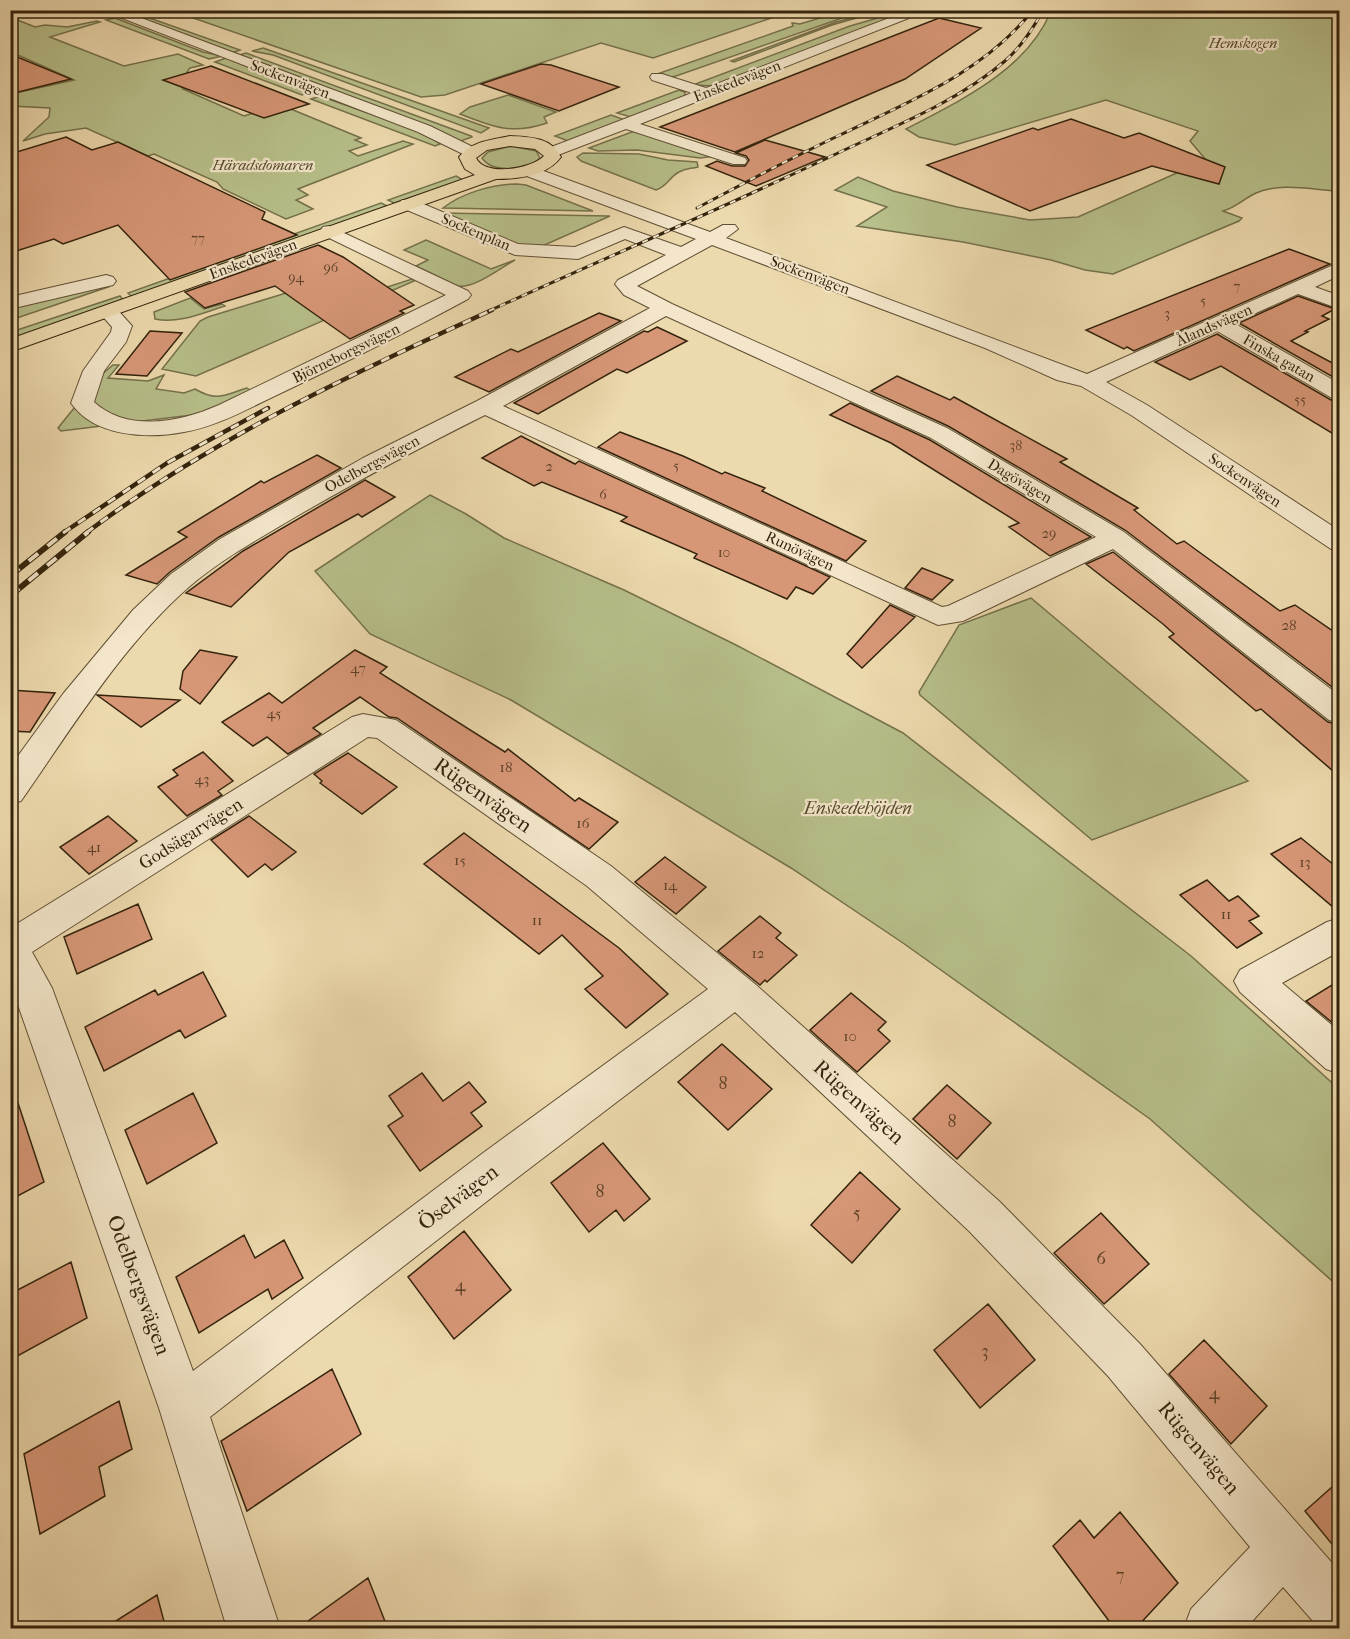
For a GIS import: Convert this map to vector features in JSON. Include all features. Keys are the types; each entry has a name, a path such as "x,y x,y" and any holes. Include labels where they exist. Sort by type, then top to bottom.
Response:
{"main road":[{"path":"498,142 541,145 551,157 530,171 496,173 477,169 469,157 498,142"},
{"name":"Enskedevägen","path":"10,325 142,283 434,179 469,157"},
{"name":"Enskedevägen","path":"10,346 496,173"}],"street":[{"name":"Sockenvägen","path":"107,10 424,129 469,157"},
{"name":"Sockenvägen","path":"138,10 442,122"},
{"path":"828,30 892,10"},
{"name":"Enskedevägen","path":"551,157 625,124 923,10"},
{"path":"657,77 706,93"},
{"name":"Enskedevägen","path":"658,93 699,78"},
{"path":"625,124 740,161"},
{"path":"473,133 498,142"},
{"path":"522,142 552,133"},
{"name":"Sockenvägen","path":"551,157 721,234 1065,375 1089,381 1139,410 1340,543"},
{"name":"Sockenvägen","path":"530,171 721,234"},
{"name":"Sockenplan","path":"408,204 515,249 578,253 624,232 682,254"},
{"name":"Björneborgsvägen","path":"108,311 122,326 122,334 97,365 86,385 82,404 90,413 111,422 148,428 186,425 331,361 461,295 329,231"},
{"path":"665,308 631,291 625,284 721,234"},
{"name":"Ålandsvägen","path":"1089,381 1340,268"},
{"path":"10,303 106,281"},
{"path":"1298,287 1340,303"},
{"name":"Odelbergsvägen","path":"10,792 74,701 108,658 143,616 181,580 229,545 371,463 485,406 665,308"},
{"name":"Dagövägen","path":"665,308 939,433 1116,538 1340,711"},
{"name":"Finska gatan","path":"1218,323 1340,393"},
{"name":"Runövägen","path":"485,406 938,616 953,615 1116,538"},
{"name":"Godsägarvägen","path":"10,947 363,725 372,725"},
{"name":"Rügenvägen","path":"372,725 385,728 599,876 735,990 984,1216 1124,1360 1340,1612"},
{"path":"1340,933 1253,981 1340,1057"},
{"name":"Odelbergsvägen","path":"10,947 33,988 183,1408 253,1629"},
{"name":"Öselvägen","path":"183,1408 507,1160 735,990"},
{"path":"1210,1629 1284,1548"}],"green space":[{"path":"116,11 130,11 240,50 232,53"},
{"path":"173,11 792,11 653,58 601,43 445,95 421,97"},
{"path":"843,11 862,11 676,76 670,77 660,73 793,26 792,23 800,24"},
{"path":"881,11 832,25 734,62 731,61 836,22"},
{"name":"Hemskogen","path":"1051,11 1339,11 1339,191 1287,187 1256,193 1223,211 1242,218 1239,221 1113,274 1085,270 1051,260 963,242 857,226 887,207 835,190 858,177 893,191 957,207 1030,220 1078,217 1206,160 1190,141 1198,131 1106,100 955,145 919,137 906,129 970,94 1009,67 1040,32"},
{"path":"895,13 902,14 714,86 693,85 850,26"},
{"name":"Häradsdomaren","path":"10,17 35,27 45,25 67,27 100,22 50,37 124,66 178,54 203,65 190,68 187,72 208,81 183,89 244,116 287,103 286,107 361,138 355,140 367,145 349,151 358,156 403,141 413,144 298,189 308,195 296,200 313,209 286,219 223,189 217,182 154,154 148,156 86,128 45,134 23,141 49,117 50,108 11,106 11,94 74,80 11,52"},
{"path":"115,18 203,52 222,56 209,59 106,20"},
{"path":"263,48 489,128 481,133 273,55 252,51"},
{"path":"246,53 472,137 458,142 236,56"},
{"path":"226,58 310,92 302,95 215,62"},
{"path":"679,90 685,92 685,96 631,117 617,113"},
{"path":"508,95 556,112 544,117 547,123 535,127 513,129 493,126 460,114 470,107"},
{"path":"320,96 424,133 440,144 435,146 311,99"},
{"path":"611,115 625,120 568,141 555,136"},
{"path":"637,130 716,156 700,158 637,150 598,151 589,148"},
{"path":"511,146 536,151 540,158 527,165 502,168 487,163 482,158 488,152"},
{"path":"583,153 639,154 668,160 697,162 698,167 679,172 656,190 581,161 577,157"},
{"path":"456,176 463,180 394,203 388,200"},
{"path":"517,184 526,185 593,211 443,208 478,190"},
{"path":"381,203 387,206 132,297 128,293"},
{"path":"441,213 610,216 540,247 516,244"},
{"path":"426,240 491,269 515,260 479,281 457,286 416,266 428,260 404,250"},
{"path":"412,279 414,281 196,376 162,369 200,321 208,317 286,293 375,291"},
{"path":"102,284 108,287 11,320 11,312 22,303"},
{"path":"120,296 124,301 11,340 11,332"},
{"path":"190,298 204,309 222,304 225,306 182,319 155,319 154,312"},
{"path":"113,365 119,365 108,378 148,381 164,375 156,389 184,393 195,389 215,396 247,388 253,392 200,414 61,431 58,428 100,376"},
{"name":"Enskedehöjden","path":"430,495 504,538 624,590 736,645 903,733 1191,956 1339,1089 1339,1287 1150,1119 903,943 791,868 511,700 370,634 315,571"},
{"path":"1031,598 1248,781 1092,840 920,695 919,692 959,625"}],"building":[{"path":"939,18 981,28 905,79 735,152 660,127"},
{"path":"10,54 71,79 10,94"},
{"path":"541,64 551,65 619,87 559,111 481,84"},
{"path":"211,66 309,104 264,118 163,80"},
{"path":"1071,119 1124,138 1139,133 1225,167 1219,184 1152,166 1030,211 927,165 1033,128 1038,130"},
{"path":"66,137 92,150 118,142 265,212 262,219 297,235 170,280 118,225 63,244 54,239 10,253 10,154"},
{"path":"765,140 825,157 756,186 706,166 717,161 732,166 745,166 749,160 746,156 736,153"},
{"path":"318,245 343,257 414,305 400,311 404,313 350,339 275,286 205,308 185,292"},
{"path":"1289,249 1330,264 1134,351 1127,347 1124,349 1086,330"},
{"path":"1298,296 1335,309 1322,316 1329,319 1291,341 1340,367 1340,381 1239,323"},
{"path":"599,313 621,321 489,392 455,377 511,349 518,352"},
{"path":"657,327 687,341 627,373 617,369 538,414 514,403 644,331 648,332"},
{"path":"150,331 182,333 147,376 116,374"},
{"path":"1217,334 1331,400 1340,402 1340,438 1221,366 1190,380 1155,362"},
{"path":"897,376 950,400 954,397 1067,459 1060,462 1138,508 1134,510 1177,544 1184,541 1280,611 1295,605 1340,636 1340,693 1125,530 948,426 871,391"},
{"path":"850,403 930,440 1091,537 1050,556 1009,527 1019,523 891,443 830,415"},
{"path":"620,432 722,474 725,472 765,488 762,491 866,541 846,561 598,447"},
{"path":"521,436 575,464 579,461 830,577 813,594 796,587 787,599 694,558 697,554 621,521 627,517 542,482 534,486 482,458"},
{"path":"317,455 341,468 219,537 157,584 126,575 187,537 178,532 261,481 264,483"},
{"path":"365,480 395,497 362,517 358,514 289,552 231,607 186,593 243,551"},
{"path":"1113,552 1328,722 1340,725 1340,777 1261,709 1256,711 1169,637 1174,634 1163,624 1086,564"},
{"path":"922,568 953,580 932,600 905,588"},
{"path":"890,605 915,617 862,668 847,654"},
{"path":"200,650 237,657 200,704 180,689 183,671"},
{"path":"355,650 387,667 380,673 505,752 508,749 575,801 579,798 618,822 589,849 397,718 389,717 360,697 313,728 321,734 288,754 267,737 253,746 222,722 269,693 282,703"},
{"path":"10,690 55,693 30,732 10,731"},
{"path":"97,695 180,700 141,727"},
{"path":"203,752 233,781 218,791 222,795 187,816 158,787 178,775 173,770"},
{"path":"348,753 397,787 362,814 320,783 322,781 314,774"},
{"path":"108,816 137,841 89,874 60,847"},
{"path":"249,816 296,852 272,870 265,864 248,877 211,840"},
{"path":"464,833 619,948 668,994 626,1028 585,989 603,976 562,935 539,954 424,864"},
{"path":"1301,838 1340,870 1340,913 1271,854"},
{"path":"665,857 706,887 676,914 635,882"},
{"path":"1207,880 1229,901 1238,896 1259,916 1249,921 1262,933 1237,948 1180,895"},
{"path":"138,904 152,939 77,974 64,937"},
{"path":"760,916 781,933 776,938 797,955 767,982 765,980 760,985 718,951"},
{"path":"203,972 226,1016 185,1038 180,1030 104,1071 85,1027 155,990 158,995"},
{"path":"1340,980 1340,1029 1306,1001"},
{"path":"851,993 886,1022 878,1030 890,1041 857,1072 810,1030"},
{"path":"722,1044 772,1089 728,1130 678,1082"},
{"path":"422,1073 443,1101 469,1082 486,1102 471,1113 482,1126 420,1171 388,1126 403,1116 389,1096"},
{"path":"947,1085 991,1123 957,1159 913,1119"},
{"path":"193,1093 217,1143 147,1184 125,1130"},
{"path":"16,1097 44,1182 10,1200 10,1098"},
{"path":"603,1143 650,1199 624,1221 616,1210 589,1232 551,1183"},
{"path":"860,1172 900,1209 852,1263 811,1225"},
{"path":"1101,1213 1149,1264 1104,1304 1054,1253"},
{"path":"464,1231 511,1290 454,1339 408,1277"},
{"path":"244,1235 255,1258 284,1240 303,1278 272,1299 268,1289 199,1333 176,1277"},
{"path":"71,1262 87,1318 10,1360 10,1294"},
{"path":"988,1304 1035,1360 980,1408 934,1350"},
{"path":"1204,1340 1267,1406 1231,1444 1169,1374"},
{"path":"332,1369 361,1434 247,1511 221,1441"},
{"path":"119,1401 132,1449 99,1467 105,1496 40,1534 24,1454"},
{"path":"1340,1480 1340,1554 1305,1511"},
{"path":"1120,1512 1178,1583 1135,1629 1115,1629 1053,1546 1080,1520 1094,1538"},
{"path":"368,1578 388,1629 297,1629"},
{"path":"157,1595 166,1629 103,1629"}],"railway":[{"path":"697,208 944,83 992,51 1033,10"},
{"path":"489,311 751,193 946,101 967,89 1005,61 1027,37 1043,10"},
{"path":"86,533 133,499 232,438 334,384 492,310"},
{"path":"63,533 167,463 268,408"},
{"path":"10,576 65,532"},
{"path":"10,596 88,532"}]}
